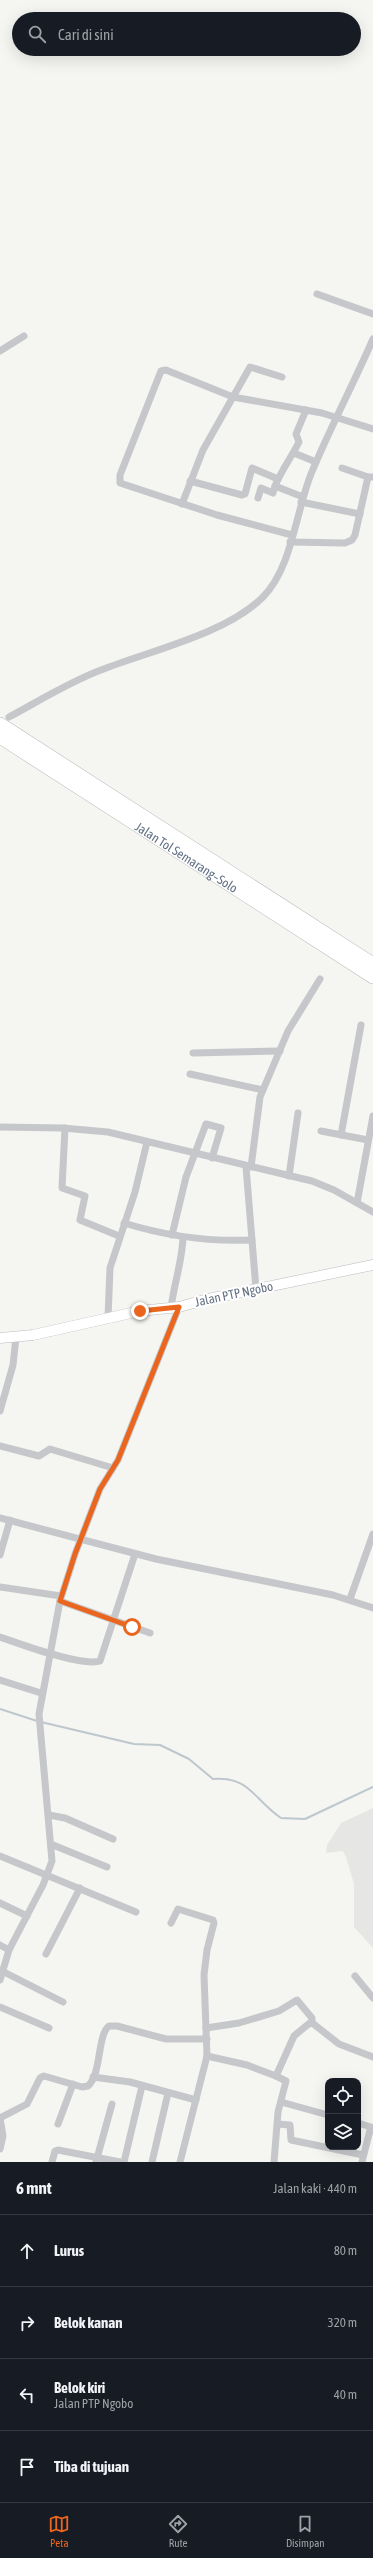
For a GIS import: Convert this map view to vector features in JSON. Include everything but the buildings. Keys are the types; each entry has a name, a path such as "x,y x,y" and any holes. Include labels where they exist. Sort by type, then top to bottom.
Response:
{"highway":[{"name":"Jalan Tol Semarang–Solo","path":"4,720 373,964"},
{"name":"Jalan Tol Semarang–Solo","path":"0,737 373,977"}],"main road":[{"name":"Jalan PTP Ngobo","path":"0,1338 16,1337 108,1318 175,1308 256,1289 373,1265"}],"street":[{"path":"317,294 346,302 373,314"},
{"path":"0,351 24,336"},
{"path":"4,720 100,670 199,635 256,603 271,587 290,542 302,499 316,462 335,416 373,339"},
{"path":"182,504 203,450 250,367 282,377"},
{"path":"292,535 182,504 123,485 119,479 160,373 166,370 233,397 335,416 373,429"},
{"path":"258,498 261,488 273,493 285,462 294,453 299,442 296,434 306,410"},
{"path":"294,453 316,462"},
{"path":"190,482 242,495 245,494 252,468 302,499 360,514"},
{"path":"290,542 348,542 355,535 371,477 342,468"},
{"path":"256,1289 249,1167 256,1110 263,1090 298,1013 320,979"},
{"path":"341,1135 361,1025"},
{"path":"193,1053 280,1051"},
{"path":"190,1074 263,1090"},
{"path":"289,1176 298,1113"},
{"path":"357,1203 373,1116"},
{"path":"172,1235 193,1153 206,1124 221,1128 212,1158"},
{"path":"0,1127 65,1128 108,1132 289,1176 324,1186 373,1212"},
{"path":"65,1128 62,1188 85,1196 80,1220 119,1236"},
{"path":"321,1131 368,1140"},
{"path":"108,1318 110,1268 119,1236 138,1183 147,1142"},
{"path":"124,1223 183,1238 228,1241 252,1240"},
{"path":"0,1980 10,1950 48,1875 53,1856 39,1714 41,1693 52,1653 61,1599 100,1489 113,1468 175,1308 175,1278 181,1264 183,1238"},
{"path":"0,1411 12,1371 16,1337"},
{"path":"0,1446 40,1456 50,1449 113,1468"},
{"path":"0,1518 135,1554 350,1599 373,1608"},
{"path":"0,1555 10,1520"},
{"path":"350,1599 373,1534"},
{"path":"0,1637 52,1653 85,1661 100,1661 135,1554"},
{"path":"0,1587 61,1599 114,1621 150,1633"},
{"path":"0,1680 41,1693"},
{"path":"49,1816 65,1818 113,1839"},
{"path":"53,1845 107,1867"},
{"path":"0,1856 136,1912"},
{"path":"46,1954 80,1888"},
{"path":"0,1903 27,1916"},
{"path":"171,1923 178,1909 214,1921 204,1975 207,2056 180,2162"},
{"path":"0,1945 10,1950"},
{"path":"2,1971 64,2002"},
{"path":"355,1976 373,1998"},
{"path":"206,2028 239,2023 279,2011 297,2000 312,2018 312,2022 339,2044 373,2057"},
{"path":"0,2007 49,2028"},
{"path":"276,2076 294,2036 312,2022"},
{"path":"0,2149 3,2136 0,2122 27,2104 40,2078 44,2076 85,2087 92,2083 104,2034 109,2026 117,2026 166,2039 207,2040"},
{"path":"207,2056 247,2064 286,2081 281,2102 274,2162"},
{"path":"93,2077 116,2079 196,2100"},
{"path":"58,2124 72,2084"},
{"path":"124,2162 142,2086"},
{"path":"152,2162 168,2093"},
{"path":"281,2102 325,2114"},
{"path":"96,2160 112,2104"},
{"path":"278,2124 290,2125 291,2140 363,2158 372,2127 361,2124"},
{"path":"52,2162 55,2151 58,2150 96,2160 120,2162"}],"shaded area":[{"path":"373,1808 373,1948 354,1927 354,1884 346,1857 343,1851 326,1853 327,1845 341,1823"}],"waterway":[{"path":"0,1709 37,1721"},
{"path":"41,1722 134,1744 160,1745 189,1759 213,1779 225,1779 244,1785 281,1818 305,1819 373,1787"}],"route":[{"path":"132,1627 60,1601 75,1554 100,1489 118,1460 174,1323 179,1307 140,1311"}]}
